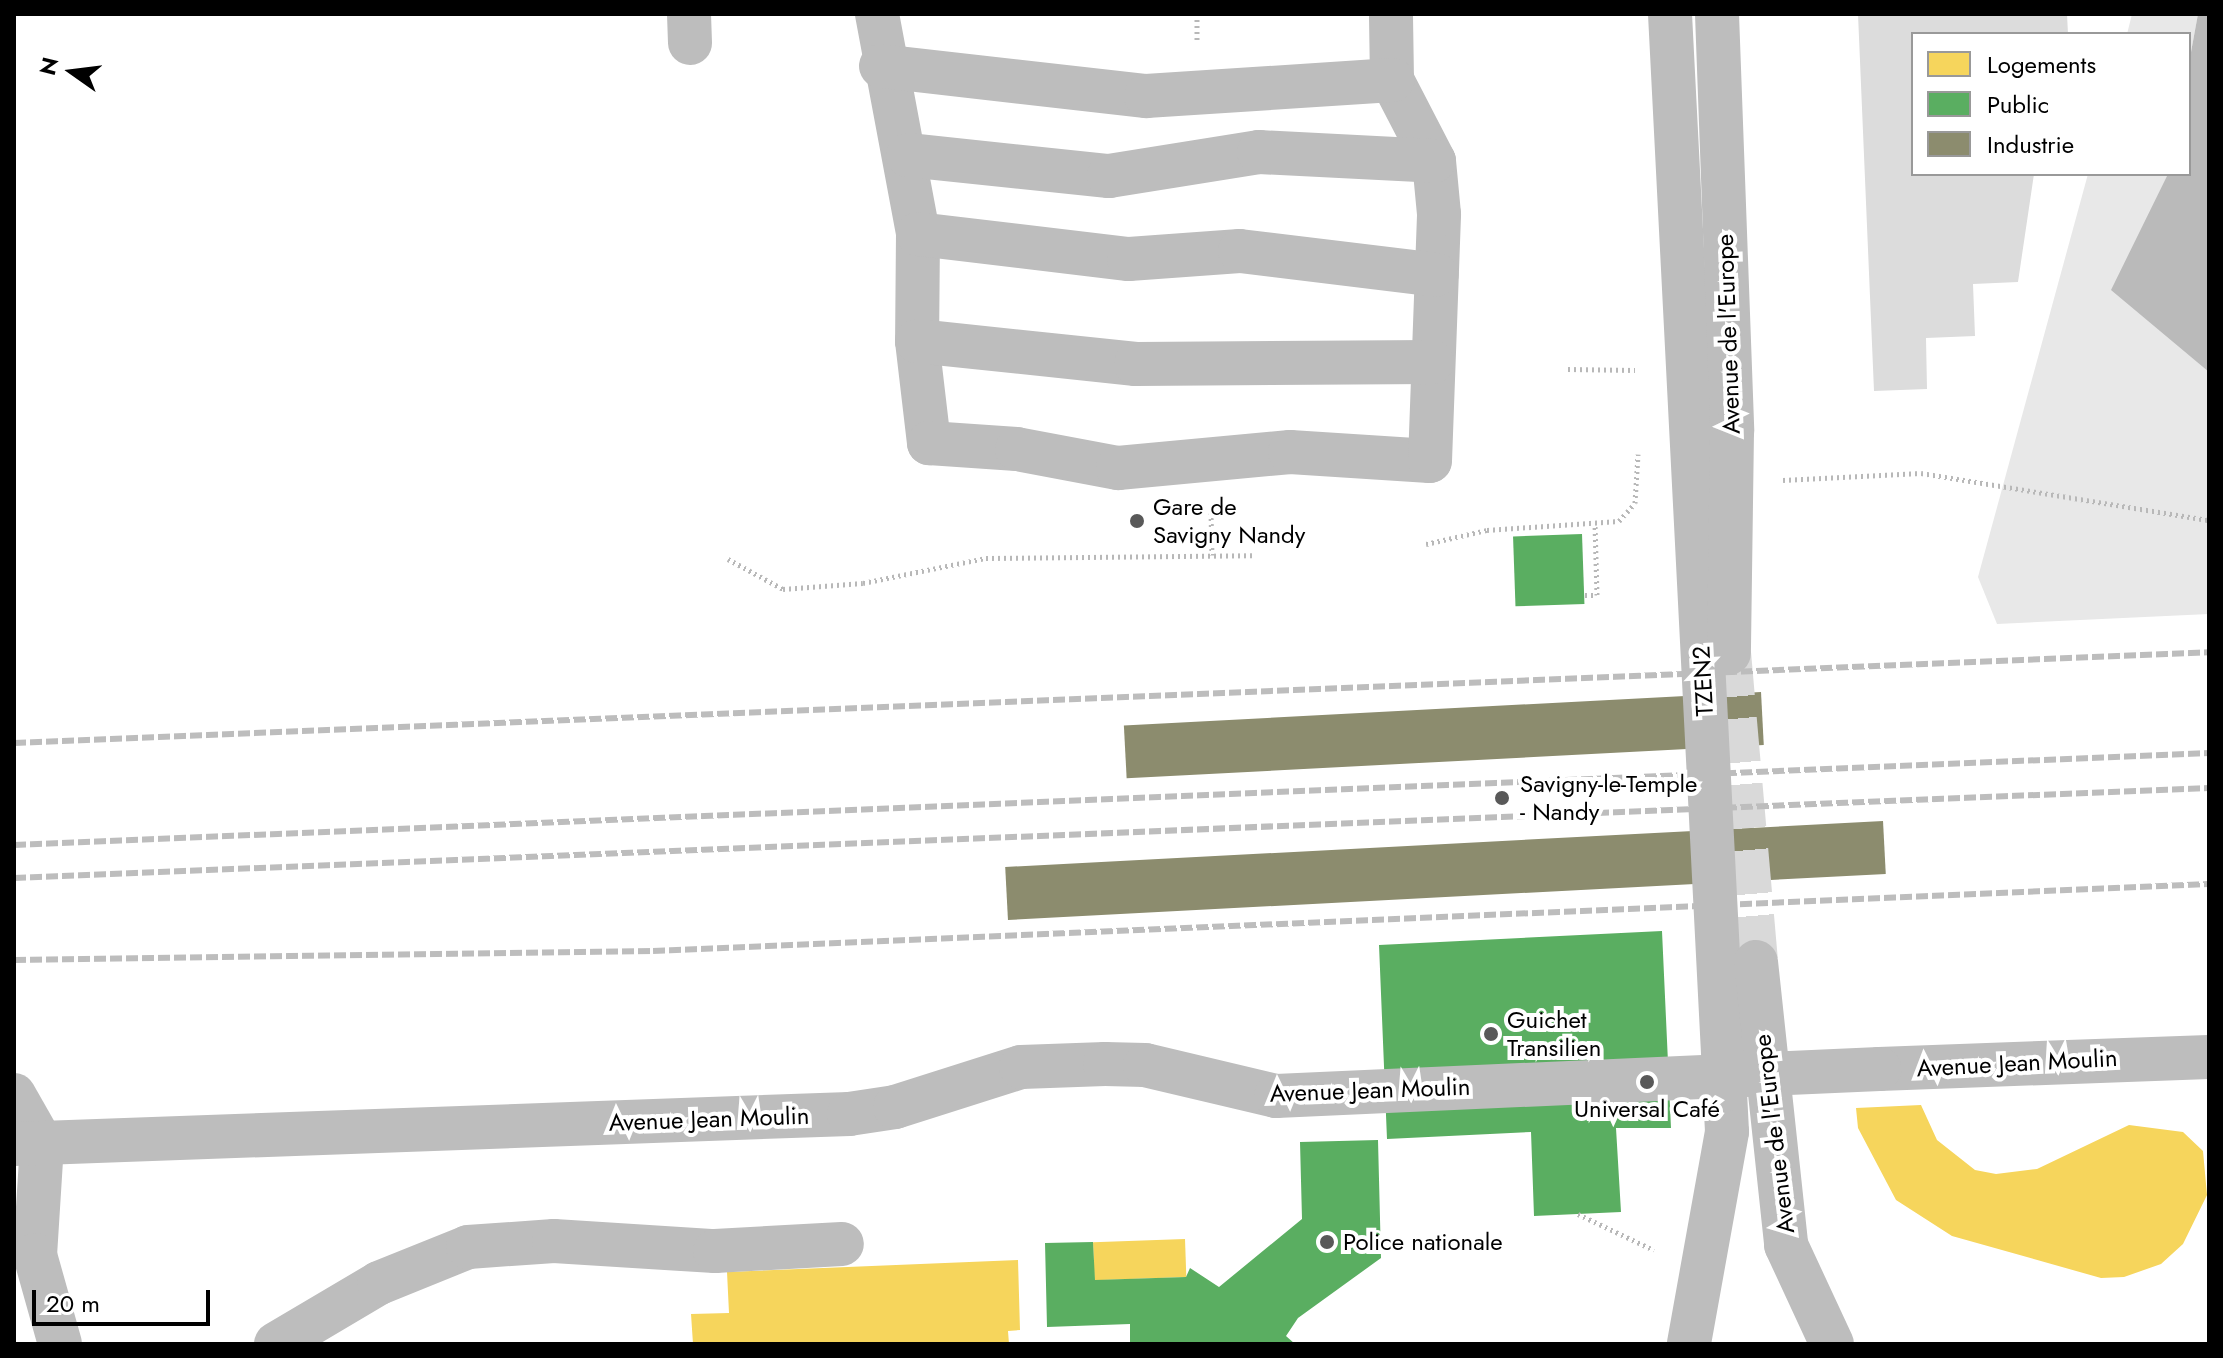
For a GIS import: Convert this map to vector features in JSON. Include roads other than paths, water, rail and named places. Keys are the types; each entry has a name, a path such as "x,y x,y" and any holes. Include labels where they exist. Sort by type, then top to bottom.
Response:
{"street":[{"path":"877,14 881,66 908,155 918,234 917,341 929,443 1017,449 1118,468 1290,452 1430,461 1437,275 1434,161 1392,80 1391,14"},
{"name":"TZEN2","path":"1670,14 1727,1132 1689,1344"},
{"name":"Avenue de l'Europe","path":"1717,14 1731,477 1729,653"},
{"path":"881,66 1146,96 1392,80"},
{"path":"908,155 1109,176 1259,152 1434,161"},
{"path":"918,234 1129,259 1240,251 1437,275"},
{"path":"917,341 1136,364 1432,362"},
{"name":"Avenue de l'Europe","path":"1756,962 1786,1245 1832,1344"},
{"name":"Avenue Jean Moulin","path":"28,1144 849,1114 895,1107 977,1076 1063,1065 1145,1065 1276,1096 2209,1057"},
{"path":"14,1095 28,1144 24,1252 60,1344"},
{"path":"276,1344 379,1283 468,1247 554,1241 715,1251 842,1244"}],"tunnel":[{"path":"1729,653 1756,962"}],"railway":[{"path":"14,743 2209,652"},
{"path":"14,845 2209,753"},
{"path":"14,878 2209,788"},
{"path":"14,960 653,951 2209,884"}],"place":[{"name":"Gare de Savigny Nandy","path":"1137,521"},
{"name":"Savigny-le-Temple - Nandy","path":"1502,798"},
{"name":"Guichet Transilien","path":"1491,1034"},
{"name":"Universal Café","path":"1647,1082"},
{"name":"Police nationale","path":"1327,1242"}]}
